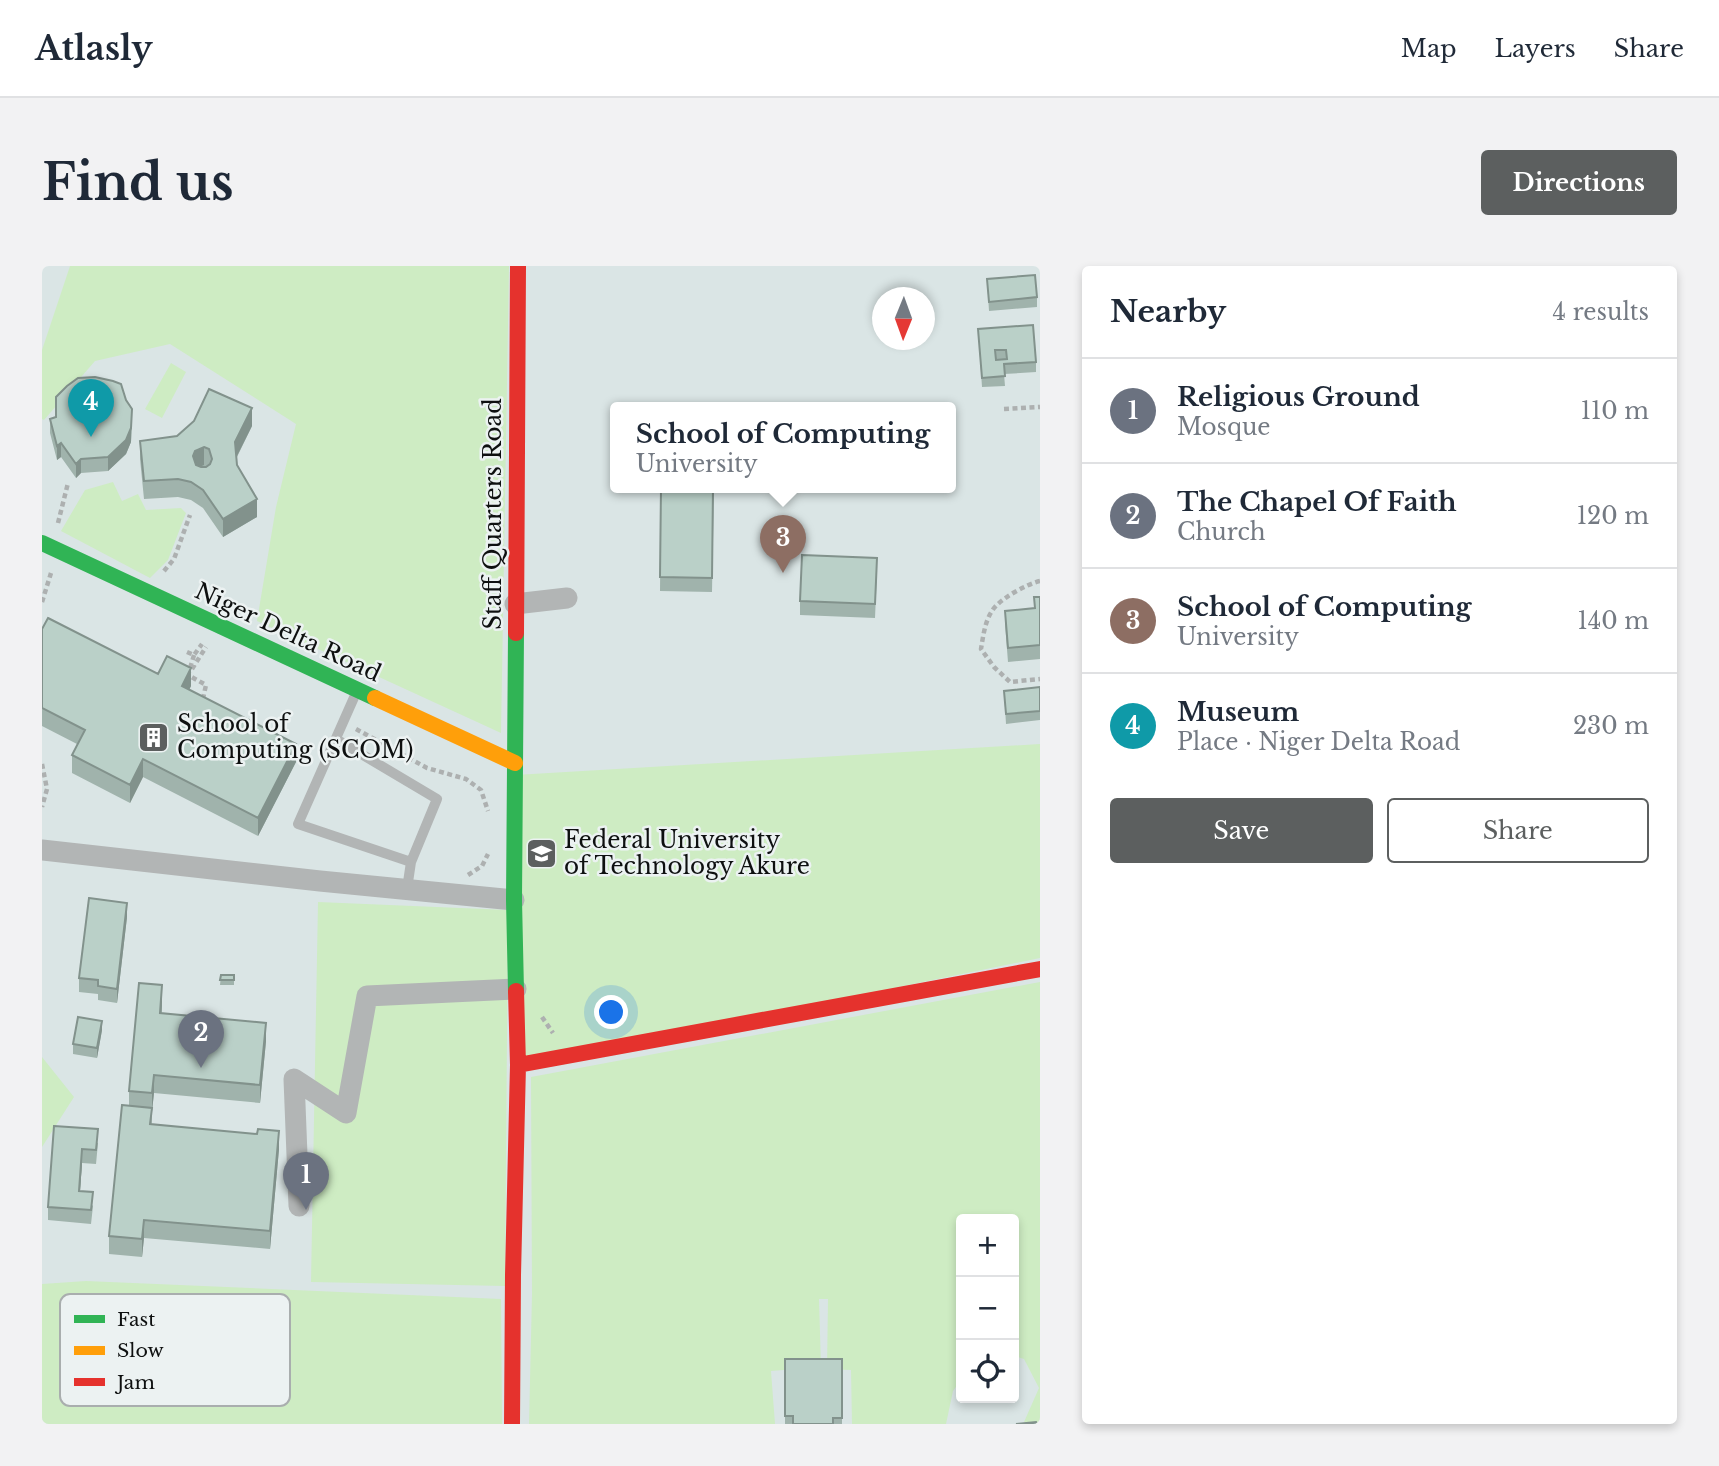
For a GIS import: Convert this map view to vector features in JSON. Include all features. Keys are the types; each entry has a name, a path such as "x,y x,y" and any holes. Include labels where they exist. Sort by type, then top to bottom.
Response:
{"street":[{"name":"Staff Quarters Road","path":"512,1424 518,1065 514,763 518,266"},
{"name":"Niger Delta Road","path":"44,544 514,763"},
{"path":"515,604 567,598"},
{"path":"42,850 514,900"},
{"path":"518,1065 1040,970"},
{"path":"299,1206 295,1079 346,1113 367,996 516,989"}],"lane":[{"path":"358,690 298,824 411,862"},
{"path":"337,739 437,799 411,862 407,889"}],"path":[{"path":"1004,409 1040,407"},
{"path":"44,544 59,520 68,483"},
{"path":"152,594 157,580 174,559 190,515"},
{"path":"42,602 52,570"},
{"path":"1040,581 1013,593 992,610 981,649 994,667 1010,682 1040,679"},
{"path":"188,675 220,626"},
{"path":"188,675 194,656"},
{"path":"188,675 206,685 201,705"},
{"path":"344,722 427,768 466,779 481,790 491,822"},
{"path":"287,747 312,759 318,749"},
{"path":"42,764 47,789 42,807"},
{"path":"462,878 482,866 491,847"},
{"path":"540,1013 556,1039 576,1055"}],"shaded area":[{"name":"Federal University of Technology Akure","path":"42,266 1040,266 1040,1424 42,1424"}],"green space":[{"path":"70,266 509,266 501,733 257,621 276,507 296,424 170,344 95,361 44,420 42,419 42,350"},
{"path":"171,363 186,372 162,418 145,409"},
{"path":"113,482 122,501 138,494 146,510 181,508 186,513 168,560 150,578 61,531 85,490"},
{"path":"1040,744 1040,958 522,1064 515,775"},
{"path":"318,902 508,910 505,1286 311,1282"},
{"path":"1040,982 1040,1424 1024,1422 1039,1388 1024,1359 1019,1358 1019,1214 956,1214 956,1387 946,1424 852,1424 851,1370 827,1369 828,1299 819,1299 821,1367 771,1371 775,1424 529,1424 532,1294 531,1077"},
{"path":"42,1057 74,1097 42,1147"},
{"path":"86,1281 501,1299 502,1424 42,1424 42,1284"}],"building":[{"path":"1035,275 1037,297 989,302 987,279"},
{"path":"1033,325 1036,362 1004,364 1005,376 982,378 978,329","holes":["995,350 1006,350 1007,359 996,360"]},
{"path":"95,377 121,384 132,409 131,428 126,440 108,457 81,459 76,464 61,443 57,446 50,419 56,417 56,397 67,386 78,378"},
{"path":"209,389 252,408 235,442 237,465 257,499 223,519 203,490 191,482 178,479 144,481 140,441 177,436 194,421","holes":["204,447 209,449 212,459 210,464 206,467 196,465 193,456 195,451"]},
{"path":"661,493 713,493 712,578 660,577"},
{"path":"802,555 877,558 875,604 800,601"},
{"path":"1034,597 1040,597 1040,645 1008,648 1005,611 1035,608"},
{"name":"School of Computing (SCOM)","path":"48,618 158,674 167,656 191,668 182,686 296,744 258,818 143,759 130,785 72,755 85,730 42,708 42,629"},
{"path":"1040,687 1040,711 1006,714 1004,691"},
{"path":"89,898 127,903 117,989 98,986 98,980 79,978"},
{"path":"221,975 234,975 234,980 220,980"},
{"path":"139,983 162,985 160,1013 266,1023 260,1085 154,1075 152,1093 129,1091"},
{"path":"78,1017 102,1021 97,1048 73,1044"},
{"path":"122,1105 152,1108 150,1124 257,1134 258,1129 279,1131 270,1231 144,1220 142,1239 109,1236"},
{"path":"54,1126 98,1129 96,1150 82,1149 79,1191 93,1192 91,1210 48,1207"},
{"path":"785,1359 842,1359 842,1418 833,1418 833,1424 793,1424 793,1416 785,1416"}],"traffic: fast":[{"path":"42,543 375,698"},
{"path":"516,633 516,991"}],"traffic: slow":[{"path":"375,698 515,763"}],"traffic: jam":[{"path":"516,633 518,266"},
{"path":"518,1065 1040,969"},
{"path":"512,1424 518,1065 516,991"}],"place":[{"name":"Museum","path":"91,437"},
{"name":"School of Computing","path":"783,573"},
{"name":"School of Computing (SCOM)","path":"154,737"},
{"name":"Federal University of Technology Akure","path":"541,853"},
{"name":"The Chapel Of Faith","path":"201,1068"},
{"name":"Religious Ground","path":"306,1210"}]}
